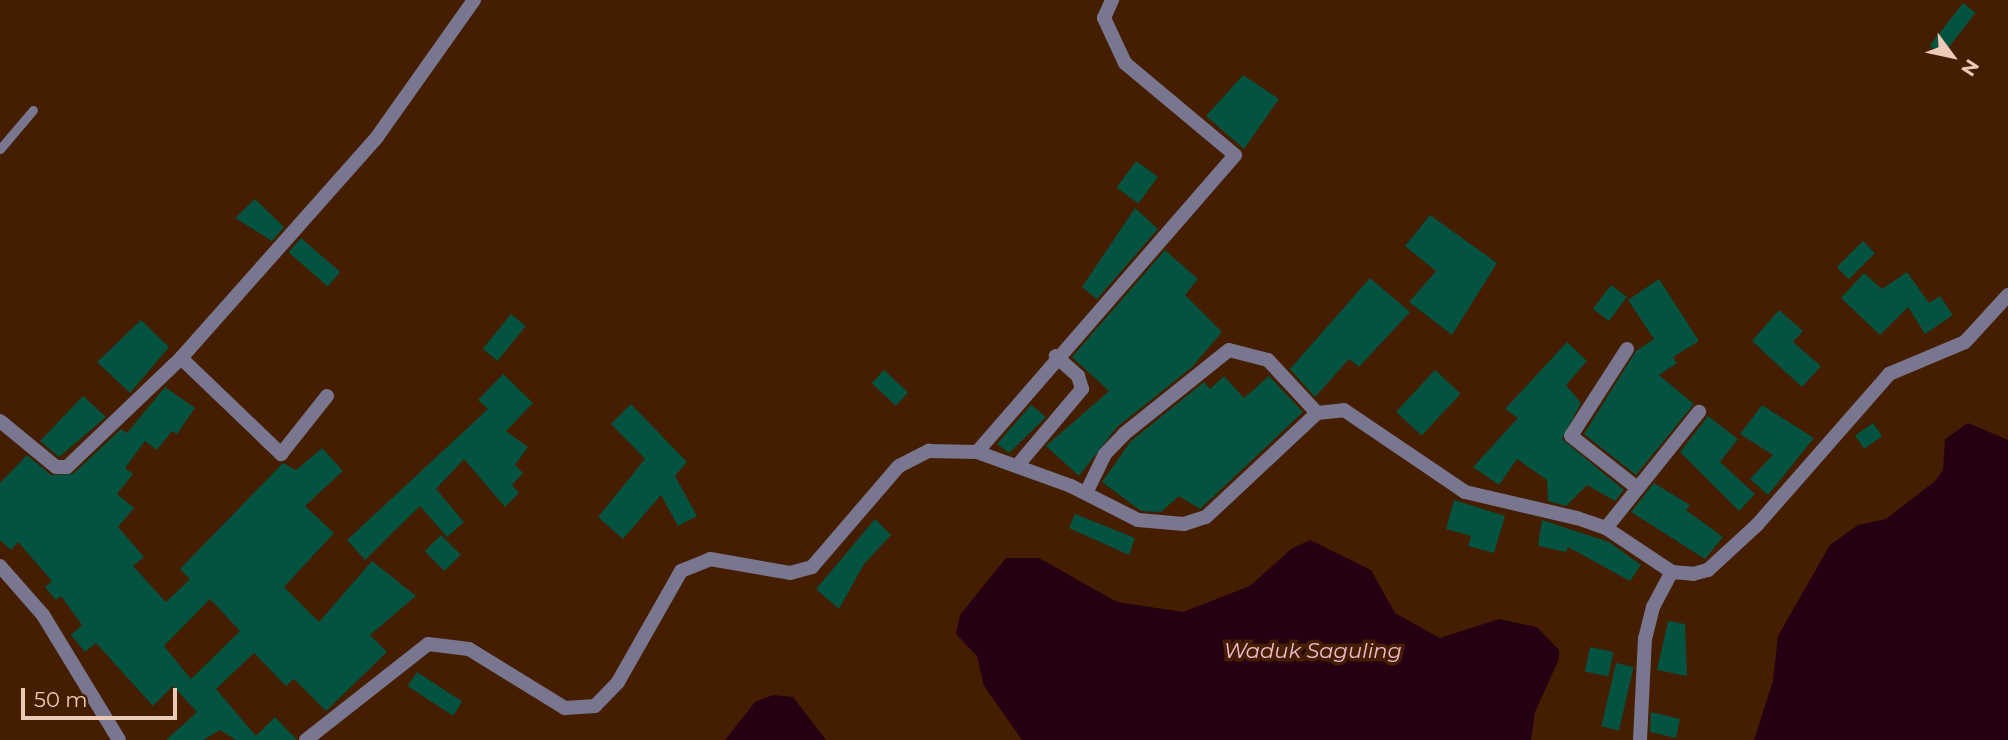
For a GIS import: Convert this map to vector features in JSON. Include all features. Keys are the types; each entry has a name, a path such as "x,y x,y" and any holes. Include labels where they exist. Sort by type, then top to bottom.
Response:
{"street":[{"path":"0,421 56,467 67,467 181,358 377,137 474,0"},
{"path":"977,452 1056,356 1235,155 1125,63 1104,18 1112,0"},
{"path":"306,740 428,644 469,649 565,708 595,706 618,682 667,589 688,566 725,558 800,573 915,455 977,452 1086,493 1161,526 1206,517 1317,413 1344,411 1471,494 1524,501 1606,528 1672,572 1708,570 1757,525 1889,374 1965,342 2008,295"},
{"path":"1628,349 1571,436 1636,487"},
{"path":"1086,493 1105,454 1124,434 1229,350 1268,360 1317,413"},
{"path":"1017,466 1082,389 1056,356"},
{"path":"181,358 281,454 327,396"},
{"path":"1606,528 1636,487 1699,412"},
{"path":"0,566 43,615 120,740"},
{"path":"1640,740 1645,639 1672,572"}],"lane":[{"path":"0,149 33,110"}],"water":[{"path":"1968,423 2008,440 2008,740 1754,740 1773,681 1778,636 1830,545 1858,525 1886,519 1935,481 1943,470 1945,439"},
{"name":"Waduk Saguling","path":"1310,540 1371,570 1395,613 1440,638 1499,619 1537,627 1559,650 1559,659 1535,712 1531,740 1022,740 984,686 977,656 956,634 960,615 1006,558 1039,558 1117,602 1183,612 1250,586 1291,549"},
{"path":"773,695 793,697 826,740 725,740 755,702"}],"building":[{"path":"1963,3 1976,13 1942,55 1930,46"},
{"path":"1243,75 1279,99 1244,149 1206,116"},
{"path":"1136,161 1158,177 1138,204 1117,188"},
{"path":"255,199 284,227 272,241 235,218"},
{"path":"1135,208 1158,229 1097,299 1082,287"},
{"path":"1430,215 1497,263 1452,335 1409,302 1436,271 1405,246"},
{"path":"301,238 340,272 328,286 289,252"},
{"path":"1863,241 1875,253 1849,279 1837,267"},
{"path":"1165,250 1198,279 1185,295 1222,332 1191,368 1117,427 1079,476 1046,446 1109,391 1072,357"},
{"path":"1907,272 1929,303 1940,296 1953,315 1925,334 1908,307 1880,335 1841,298 1864,273 1882,289"},
{"path":"1370,278 1410,312 1359,367 1349,359 1315,397 1290,369"},
{"path":"1659,279 1699,341 1673,357 1677,363 1659,375 1694,404 1636,475 1584,434 1636,351 1654,339 1628,300"},
{"path":"1611,285 1627,297 1609,321 1593,309"},
{"path":"1779,310 1803,331 1793,342 1821,366 1802,387 1752,341"},
{"path":"511,314 526,326 497,361 483,349"},
{"path":"141,320 169,347 130,393 97,362"},
{"path":"1567,342 1587,361 1566,385 1581,403 1562,439 1624,490 1615,501 1587,485 1566,506 1548,501 1547,480 1517,459 1499,485 1473,467 1518,418 1505,409"},
{"path":"884,370 908,393 896,406 872,383"},
{"path":"1435,370 1461,394 1422,436 1396,412"},
{"path":"503,374 533,403 506,431 528,447 515,465 523,473 512,485 519,493 505,507 464,459 436,489 464,522 447,537 420,506 365,560 347,540 488,409 478,400"},
{"path":"1224,376 1244,398 1269,376 1303,412 1200,509 1179,496 1161,512 1141,511 1102,482 1131,441 1204,382 1210,389"},
{"path":"165,387 195,408 177,434 172,431 157,450 145,441 125,468 133,474 117,494 134,508 118,527 144,557 133,566 166,602 190,579 180,569 283,463 296,470 322,448 343,471 305,506 334,533 284,587 319,622 372,561 416,596 370,635 387,652 326,711 294,679 286,686 254,653 216,689 256,736 275,717 297,740 236,740 220,730 203,740 166,740 197,712 173,686 153,706 96,643 85,652 71,635 82,625 61,596 56,600 45,587 52,581 18,542 11,550 0,540 0,483 27,455 51,475 73,474 121,429 127,433","holes":["210,599 240,631 191,679 164,646"]},
{"path":"83,396 106,417 59,457 40,441"},
{"path":"631,404 687,462 675,476 697,516 678,526 661,495 623,539 598,517 645,459 611,424"},
{"path":"1031,405 1046,417 1009,453 997,444"},
{"path":"1762,405 1814,438 1768,495 1750,479 1773,455 1740,434"},
{"path":"1708,416 1738,439 1720,462 1755,494 1739,511 1680,452"},
{"path":"1873,423 1882,436 1864,449 1855,436"},
{"path":"1654,483 1690,505 1686,510 1723,537 1705,559 1631,512"},
{"path":"1454,500 1505,516 1494,553 1468,546 1471,536 1446,529"},
{"path":"1075,514 1135,538 1129,555 1069,528"},
{"path":"875,519 891,535 864,564 839,609 816,589"},
{"path":"1542,520 1609,542 1641,565 1630,581 1568,547 1566,552 1538,546"},
{"path":"441,535 461,555 445,571 425,551"},
{"path":"1668,621 1685,624 1687,676 1657,670"},
{"path":"1590,647 1613,652 1608,676 1585,671"},
{"path":"1616,663 1634,667 1619,730 1601,726"},
{"path":"417,672 462,701 453,716 408,686"},
{"path":"1651,712 1680,719 1676,738 1650,732"}]}
